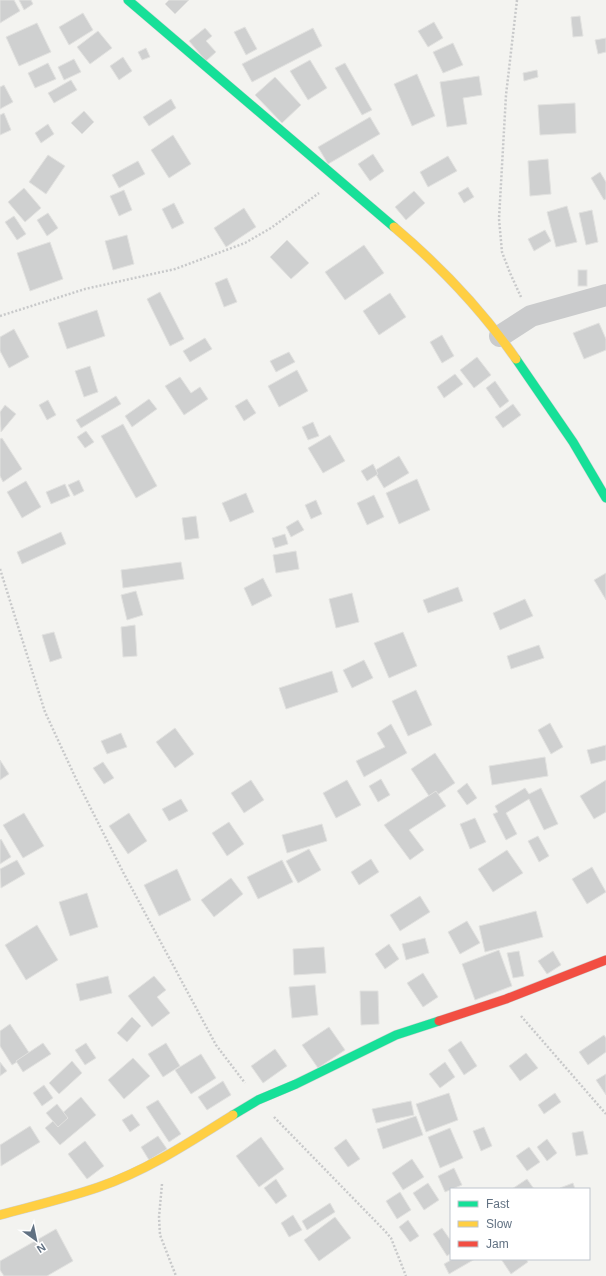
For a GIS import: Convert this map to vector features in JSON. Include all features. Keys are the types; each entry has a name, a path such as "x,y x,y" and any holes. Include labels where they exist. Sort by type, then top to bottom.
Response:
{"street":[{"path":"128,0 298,146 338,178 407,238 456,285 500,336 573,442 606,498"},
{"path":"500,336 531,316 606,295"},
{"path":"0,1215 100,1187 165,1158 258,1100 296,1084 396,1035 506,999 606,960"}],"path":[{"path":"517,0 506,95 499,219 502,252 510,273 531,316"},
{"path":"0,316 85,289 175,269 246,242 271,228 338,178"},
{"path":"0,569 45,712 77,781 123,872 216,1045 258,1100 385,1230 391,1238 406,1276"},
{"path":"506,999 606,1114"},
{"path":"165,1158 159,1217 160,1235 176,1276"}],"building":[{"path":"0,0 14,0 20,11 0,23"},
{"path":"19,0 31,0 33,4 24,10"},
{"path":"169,0 189,0 175,14 165,4"},
{"path":"83,13 93,30 69,45 59,27"},
{"path":"580,16 583,36 573,37 571,17"},
{"path":"434,22 443,38 428,47 418,31"},
{"path":"37,23 51,52 19,66 6,37"},
{"path":"245,27 257,49 246,55 234,32"},
{"path":"205,28 212,36 206,41 216,52 206,61 189,41"},
{"path":"313,28 322,46 252,82 242,64"},
{"path":"98,31 112,48 90,64 77,47"},
{"path":"606,38 606,52 598,54 595,40"},
{"path":"453,43 463,65 443,73 433,52"},
{"path":"146,48 150,57 142,60 138,52"},
{"path":"123,57 132,71 119,80 110,66"},
{"path":"74,59 81,72 64,80 58,67"},
{"path":"310,60 327,88 308,100 290,71"},
{"path":"48,63 56,79 35,88 28,73"},
{"path":"345,63 372,110 362,115 335,68"},
{"path":"537,70 538,77 524,81 523,73"},
{"path":"417,74 435,116 412,126 394,84"},
{"path":"479,76 482,95 463,98 467,124 447,127 440,82"},
{"path":"275,77 301,105 282,123 255,95"},
{"path":"71,80 77,90 54,103 48,93"},
{"path":"4,85 13,102 0,109 0,87"},
{"path":"171,99 176,108 149,126 143,117"},
{"path":"575,103 576,133 540,135 538,105"},
{"path":"84,111 94,122 82,134 71,123"},
{"path":"4,113 11,130 0,135 0,115"},
{"path":"370,117 380,134 328,164 318,147"},
{"path":"48,124 54,134 41,143 35,133"},
{"path":"173,135 191,164 169,178 151,150"},
{"path":"373,154 384,171 370,181 358,164"},
{"path":"48,155 65,166 46,194 29,182"},
{"path":"448,156 457,171 428,187 420,172"},
{"path":"548,159 551,194 530,196 528,161"},
{"path":"138,161 145,174 119,188 112,175"},
{"path":"600,172 606,182 606,199 604,200 591,178"},
{"path":"468,187 474,197 464,203 458,193"},
{"path":"24,188 41,208 25,222 8,202"},
{"path":"124,190 132,210 119,216 110,196"},
{"path":"414,191 425,203 406,220 395,207"},
{"path":"174,203 184,223 172,229 162,209"},
{"path":"567,206 577,242 556,247 547,212"},
{"path":"244,208 256,227 226,247 214,228"},
{"path":"592,210 598,242 586,245 579,213"},
{"path":"48,213 58,228 47,236 37,220"},
{"path":"14,216 26,234 17,240 5,222"},
{"path":"545,230 551,241 534,251 528,239"},
{"path":"127,235 134,264 113,270 105,241"},
{"path":"287,240 309,263 291,279 270,257"},
{"path":"50,242 63,279 30,291 17,253"},
{"path":"364,245 384,273 345,300 325,272"},
{"path":"578,270 587,270 587,286 578,286"},
{"path":"227,278 237,302 224,307 215,283"},
{"path":"160,292 184,339 170,346 147,299"},
{"path":"390,293 406,317 379,335 363,311"},
{"path":"97,310 105,336 67,349 58,323"},
{"path":"599,323 606,339 606,350 584,359 573,333"},
{"path":"14,329 29,357 9,368 0,351 0,337"},
{"path":"442,335 454,356 442,363 430,342"},
{"path":"205,338 212,349 190,362 183,351"},
{"path":"289,352 295,362 276,372 270,361"},
{"path":"477,357 491,375 474,388 460,370"},
{"path":"90,366 98,392 84,397 75,371"},
{"path":"297,370 308,391 279,407 268,386"},
{"path":"455,374 463,384 444,398 437,387"},
{"path":"180,377 191,393 200,387 208,399 184,415 165,386"},
{"path":"495,381 509,401 500,408 486,388"},
{"path":"116,396 121,404 81,428 76,420"},
{"path":"149,399 157,409 132,427 125,416"},
{"path":"247,399 256,413 244,421 235,406"},
{"path":"48,400 56,415 47,420 39,405"},
{"path":"513,404 521,415 503,428 495,417"},
{"path":"5,405 16,414 1,432 0,412"},
{"path":"313,422 319,436 308,440 302,427"},
{"path":"123,424 157,486 136,498 101,436"},
{"path":"86,431 94,442 85,448 77,437"},
{"path":"330,435 345,461 323,473 308,448"},
{"path":"2,438 22,469 3,482 0,476 0,439"},
{"path":"399,456 409,473 384,488 374,471"},
{"path":"373,464 378,474 367,481 361,471"},
{"path":"417,479 430,510 399,524 386,493"},
{"path":"79,480 84,491 74,496 68,485"},
{"path":"26,481 41,507 22,518 7,492"},
{"path":"65,484 70,496 51,504 46,492"},
{"path":"246,493 254,512 230,522 222,503"},
{"path":"374,495 384,517 367,525 357,503"},
{"path":"316,500 322,514 311,519 305,505"},
{"path":"196,516 199,538 185,540 182,518"},
{"path":"298,520 304,530 291,537 286,527"},
{"path":"61,532 66,544 22,564 17,552"},
{"path":"285,534 288,544 275,548 272,538"},
{"path":"296,551 299,569 276,573 273,555"},
{"path":"181,562 184,579 123,588 121,570"},
{"path":"606,573 606,600 594,580"},
{"path":"263,578 272,596 252,606 244,588"},
{"path":"458,587 463,601 428,613 423,600"},
{"path":"136,591 143,615 127,620 121,595"},
{"path":"352,593 359,622 336,628 329,599"},
{"path":"525,599 533,616 500,630 493,613"},
{"path":"135,625 137,656 123,657 121,627"},
{"path":"54,632 62,658 50,662 42,635"},
{"path":"403,632 417,666 389,678 374,643"},
{"path":"539,645 544,658 511,669 507,656"},
{"path":"364,660 373,678 352,688 343,670"},
{"path":"332,671 338,692 286,709 279,688"},
{"path":"416,690 432,725 408,736 392,701"},
{"path":"550,723 563,747 551,754 538,730"},
{"path":"391,724 407,753 364,777 356,761 385,747 377,733"},
{"path":"175,728 194,754 175,768 156,742"},
{"path":"121,733 127,747 107,754 101,741"},
{"path":"606,745 606,760 591,764 587,750"},
{"path":"435,753 455,783 431,799 411,769"},
{"path":"545,757 548,776 492,785 489,766"},
{"path":"0,760 9,774 0,780"},
{"path":"103,762 114,778 104,784 93,768"},
{"path":"381,779 390,795 378,802 369,786"},
{"path":"251,780 264,800 244,813 231,793"},
{"path":"347,780 361,805 336,818 323,793"},
{"path":"606,780 606,812 594,819 580,796"},
{"path":"467,783 477,798 467,805 457,791"},
{"path":"525,788 529,794 541,788 558,824 544,830 529,799 506,813 517,834 506,840 493,814 498,812 495,806"},
{"path":"436,791 446,806 409,830 424,850 410,860 384,825"},
{"path":"181,799 188,811 169,821 162,809"},
{"path":"24,813 44,846 23,858 3,825"},
{"path":"129,813 147,841 128,854 109,826"},
{"path":"475,818 486,842 470,849 460,824"},
{"path":"229,822 244,844 227,856 212,833"},
{"path":"322,824 327,841 287,853 282,835"},
{"path":"538,836 549,856 539,862 528,841"},
{"path":"1,839 11,857 0,864 0,840"},
{"path":"309,849 321,870 298,883 286,861"},
{"path":"507,850 523,873 493,892 478,869"},
{"path":"371,859 379,872 359,885 351,872"},
{"path":"17,860 25,874 1,888 0,869"},
{"path":"282,860 293,882 258,899 247,877"},
{"path":"592,867 606,892 587,904 572,879"},
{"path":"177,869 191,900 159,916 144,885"},
{"path":"231,878 243,894 214,917 201,900"},
{"path":"87,893 98,927 70,936 59,902"},
{"path":"420,896 430,912 400,931 390,915"},
{"path":"536,911 543,937 485,952 479,926"},
{"path":"467,921 480,943 460,954 448,932"},
{"path":"37,925 58,960 26,980 5,945"},
{"path":"425,938 429,953 406,960 402,944"},
{"path":"389,944 399,959 385,969 375,954"},
{"path":"324,947 326,973 294,975 293,949"},
{"path":"499,950 512,986 475,1000 462,964"},
{"path":"519,951 524,976 513,978 507,953"},
{"path":"553,951 561,965 547,974 538,961"},
{"path":"423,973 438,997 423,1007 407,983"},
{"path":"108,976 112,993 80,1001 76,984"},
{"path":"154,976 166,990 157,997 170,1013 152,1027 128,996"},
{"path":"315,985 318,1015 292,1018 289,987"},
{"path":"360,991 378,991 379,1024 361,1025"},
{"path":"132,1017 141,1026 127,1042 117,1033"},
{"path":"10,1024 30,1054 12,1065 0,1046 0,1031"},
{"path":"329,1027 345,1050 318,1068 302,1045"},
{"path":"604,1035 606,1038 606,1052 588,1065 579,1052"},
{"path":"461,1041 477,1066 464,1075 448,1050"},
{"path":"43,1043 51,1054 23,1072 16,1061"},
{"path":"86,1043 96,1058 85,1065 75,1050"},
{"path":"166,1043 180,1066 163,1077 148,1054"},
{"path":"275,1049 287,1066 263,1083 251,1066"},
{"path":"526,1053 538,1068 520,1081 509,1066"},
{"path":"201,1054 216,1078 191,1094 175,1070"},
{"path":"133,1058 150,1076 124,1099 108,1080"},
{"path":"72,1061 82,1073 59,1094 49,1083"},
{"path":"0,1062 7,1071 0,1076"},
{"path":"445,1062 455,1077 440,1088 429,1074"},
{"path":"606,1074 606,1095 596,1080"},
{"path":"223,1081 231,1095 207,1110 198,1097"},
{"path":"44,1085 53,1098 42,1106 33,1093"},
{"path":"449,1093 458,1120 426,1132 416,1104"},
{"path":"555,1093 561,1102 544,1114 538,1105"},
{"path":"81,1097 96,1115 60,1145 45,1128"},
{"path":"158,1100 181,1134 169,1142 146,1107"},
{"path":"411,1101 414,1115 376,1123 372,1109"},
{"path":"57,1104 68,1118 58,1127 46,1113"},
{"path":"132,1114 140,1125 130,1132 122,1120"},
{"path":"416,1116 423,1135 383,1149 377,1129"},
{"path":"30,1126 40,1142 1,1166 0,1145"},
{"path":"484,1127 492,1146 481,1151 473,1131"},
{"path":"450,1128 463,1158 440,1168 428,1137"},
{"path":"583,1131 588,1154 576,1156 572,1133"},
{"path":"158,1136 167,1149 149,1160 141,1147"},
{"path":"261,1137 284,1169 259,1187 236,1156"},
{"path":"346,1139 360,1159 348,1167 334,1148"},
{"path":"547,1139 557,1153 547,1161 537,1147"},
{"path":"85,1141 104,1166 87,1179 68,1154"},
{"path":"529,1147 540,1162 527,1171 516,1156"},
{"path":"412,1159 424,1177 403,1190 392,1173"},
{"path":"454,1168 462,1185 450,1188 450,1190 445,1192 438,1176"},
{"path":"276,1179 287,1196 276,1204 264,1188"},
{"path":"527,1179 533,1188 514,1188"},
{"path":"428,1183 439,1200 424,1210 413,1193"},
{"path":"573,1183 575,1188 560,1188"},
{"path":"400,1192 411,1210 397,1219 386,1201"},
{"path":"330,1203 335,1212 307,1230 302,1221"},
{"path":"293,1215 302,1230 289,1237 281,1223"},
{"path":"335,1217 351,1238 319,1261 304,1240"},
{"path":"408,1220 419,1236 410,1242 399,1227"},
{"path":"442,1228 450,1240 450,1254 447,1256 433,1234"},
{"path":"56,1229 73,1261 47,1276 4,1276 0,1270 0,1261"},
{"path":"451,1260 473,1260 449,1274 444,1264"},
{"path":"502,1260 527,1260 528,1262 511,1274"}],"traffic: fast":[{"path":"128,0 394,227"},
{"path":"516,359 573,442 606,498"},
{"path":"233,1115 258,1100 296,1084 396,1035 439,1021"}],"traffic: slow":[{"path":"394,227 428,257 460,289 489,323 516,359"},
{"path":"0,1215 75,1195 117,1180 152,1164 233,1115"}],"traffic: jam":[{"path":"439,1021 506,999 606,960"}]}
